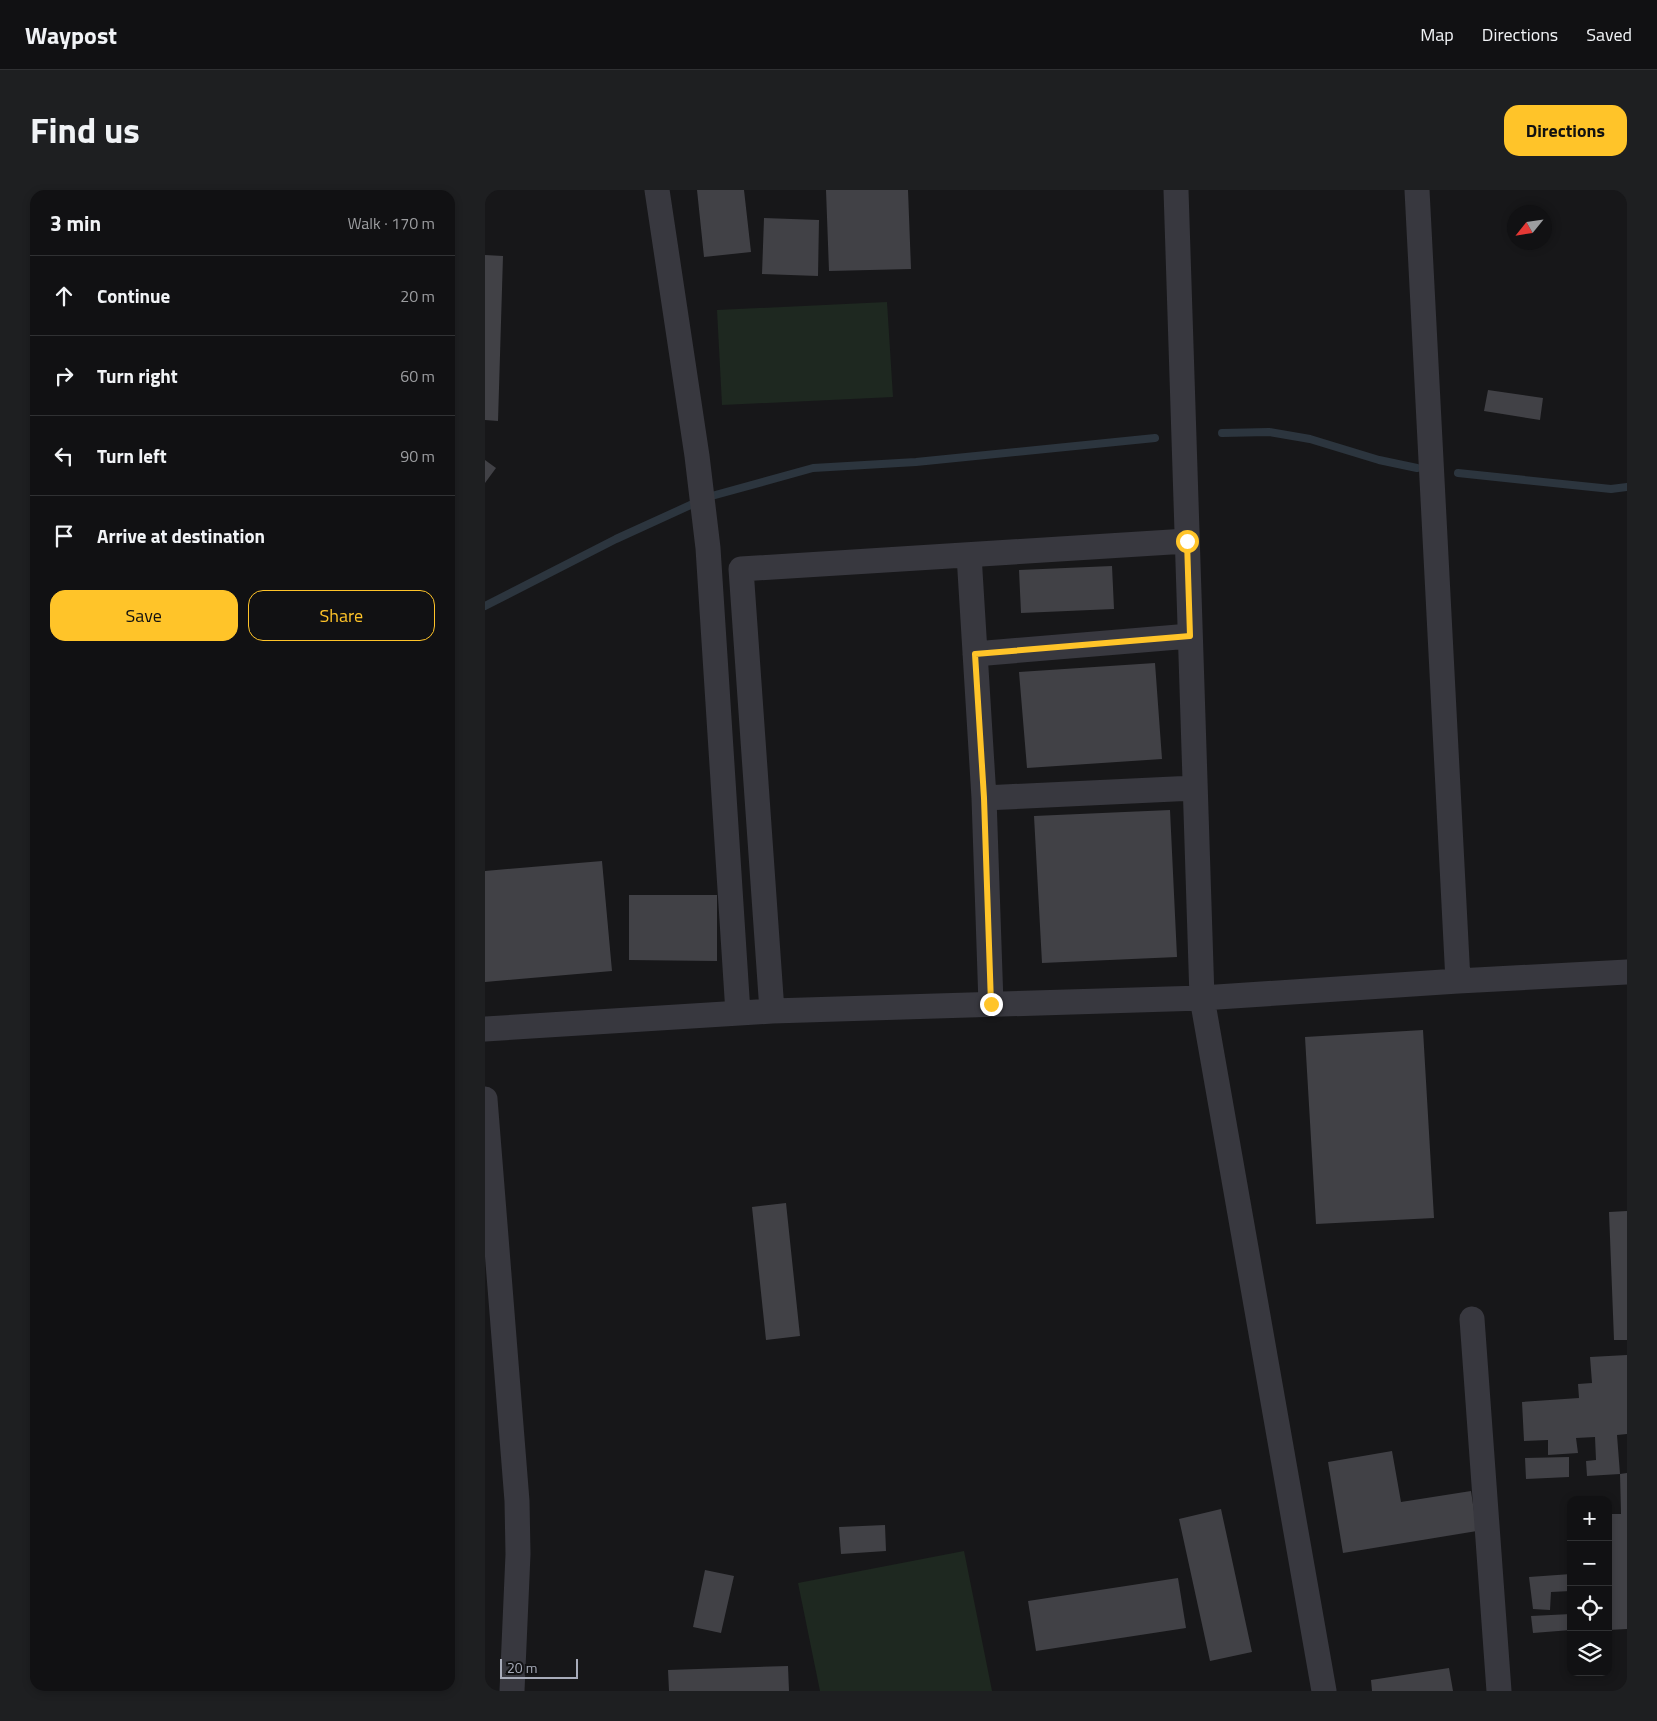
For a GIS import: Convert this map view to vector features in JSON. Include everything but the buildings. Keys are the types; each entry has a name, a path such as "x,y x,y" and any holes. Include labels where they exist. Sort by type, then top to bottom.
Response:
{"street":[{"path":"657,190 697,456 708,548 738,1013"},
{"path":"1175,190 1202,998 1324,1691"},
{"path":"1417,190 1457,981"},
{"path":"772,1011 741,569 1187,541"},
{"path":"969,555 984,798 991,1004"},
{"path":"975,654 1190,636"},
{"path":"984,798 1195,788"},
{"path":"485,1029 772,1011 1202,998 1627,972"},
{"path":"485,1099 517,1501 518,1554 512,1691"},
{"path":"1472,1319 1499,1691"}],"shaded area":[{"path":"887,302 893,397 722,405 717,310"},
{"path":"964,1551 992,1691 820,1691 798,1583"}],"waterway":[{"path":"1222,433 1269,432 1310,439 1379,460 1417,468"},
{"path":"485,606 616,539 708,497 813,468 916,462 1155,438"},
{"path":"1458,473 1611,489 1627,487"}],"route":[{"path":"991,1004 984,798 975,654 1190,636 1187,541"}]}
